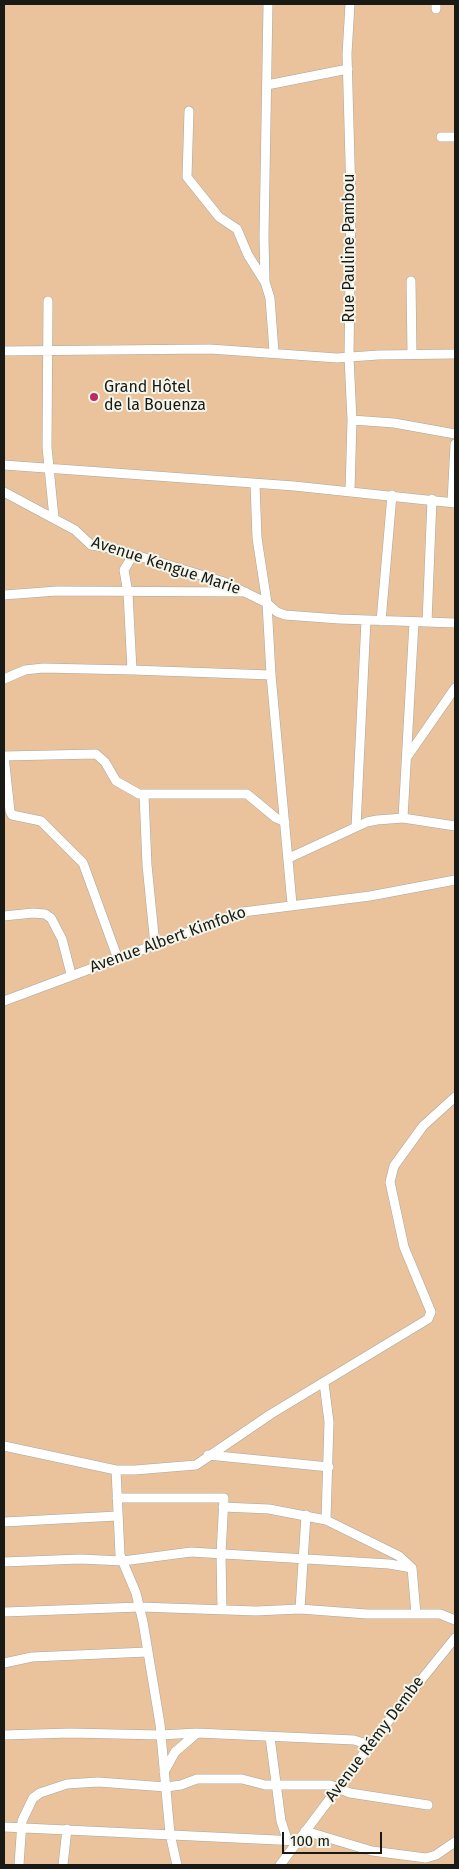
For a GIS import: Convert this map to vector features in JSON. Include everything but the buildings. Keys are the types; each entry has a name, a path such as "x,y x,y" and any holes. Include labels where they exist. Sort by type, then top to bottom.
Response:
{"street":[{"path":"265,282 268,4"},
{"name":"Rue Pauline Pambou","path":"350,4 348,70 351,197 350,357 352,420 350,491"},
{"path":"267,85 348,70"},
{"path":"189,112 187,177 219,217 238,228 248,255 265,282 270,298 274,352"},
{"path":"441,137 455,137"},
{"path":"411,281 412,354"},
{"path":"48,300 49,468 54,518"},
{"path":"4,351 47,352 166,348 274,352 310,357 455,354"},
{"path":"352,420 394,423 455,434"},
{"path":"4,465 350,491 453,502 455,444"},
{"path":"255,484 257,538 267,603 271,675 292,904"},
{"name":"Avenue Kengue Marie","path":"4,492 75,530 92,545 112,548 133,556 178,567 224,582 267,603 277,612 293,617 455,623"},
{"path":"381,621 392,495"},
{"path":"427,622 432,499"},
{"path":"132,670 128,593 124,570 133,556"},
{"path":"4,595 57,592 245,592"},
{"path":"356,827 366,620"},
{"path":"403,818 414,622"},
{"path":"4,679 25,670 43,668 271,675"},
{"path":"407,757 455,688"},
{"path":"118,958 83,863 41,821 12,815 4,756 96,754 105,762 116,781 144,795 248,794 276,818 285,822"},
{"path":"144,795 147,865 155,945"},
{"path":"289,858 356,827 376,820 403,818 455,826"},
{"name":"Avenue Albert Kimfoko","path":"4,1001 71,974 243,912 292,904 370,896 455,880"},
{"path":"4,916 33,913 45,914 51,918 62,939 71,974"},
{"path":"4,1446 116,1470 190,1466 202,1462 208,1455 431,1316 430,1309 404,1247 390,1182 394,1166 422,1126 455,1097"},
{"path":"324,1383 329,1422 326,1520"},
{"path":"208,1455 329,1467"},
{"path":"116,1470 120,1555 134,1585 140,1608 160,1735 170,1834 177,1865"},
{"path":"117,1498 224,1498 221,1554 222,1610"},
{"path":"223,1507 269,1509 326,1520 399,1556 412,1568 416,1614"},
{"path":"300,1610 306,1515"},
{"path":"4,1522 60,1520 76,1516 93,1518 117,1516"},
{"path":"4,1562 80,1559 123,1561 185,1553 304,1558 389,1564 412,1568"},
{"path":"4,1612 140,1608 300,1610 440,1614 455,1620"},
{"name":"Avenue Rémy Dembe","path":"280,1865 370,1745 455,1638"},
{"path":"4,1663 32,1657 146,1652"},
{"path":"4,1735 70,1733 160,1735 197,1733 354,1740 370,1745"},
{"path":"164,1772 176,1752 197,1733"},
{"path":"270,1737 278,1785 280,1821 286,1839"},
{"path":"19,1865 21,1827 34,1796 67,1784 98,1782 166,1787 182,1785 197,1779 242,1779 278,1785 320,1784 350,1793 428,1805"},
{"path":"4,1827 298,1840"},
{"path":"63,1865 67,1829"},
{"path":"305,1832 372,1851 425,1861 455,1842"}],"shaded area":[{"path":"4,4 455,4 455,1865 4,1865"}],"place":[{"name":"Grand Hôtel de la Bouenza","path":"94,397"}]}
